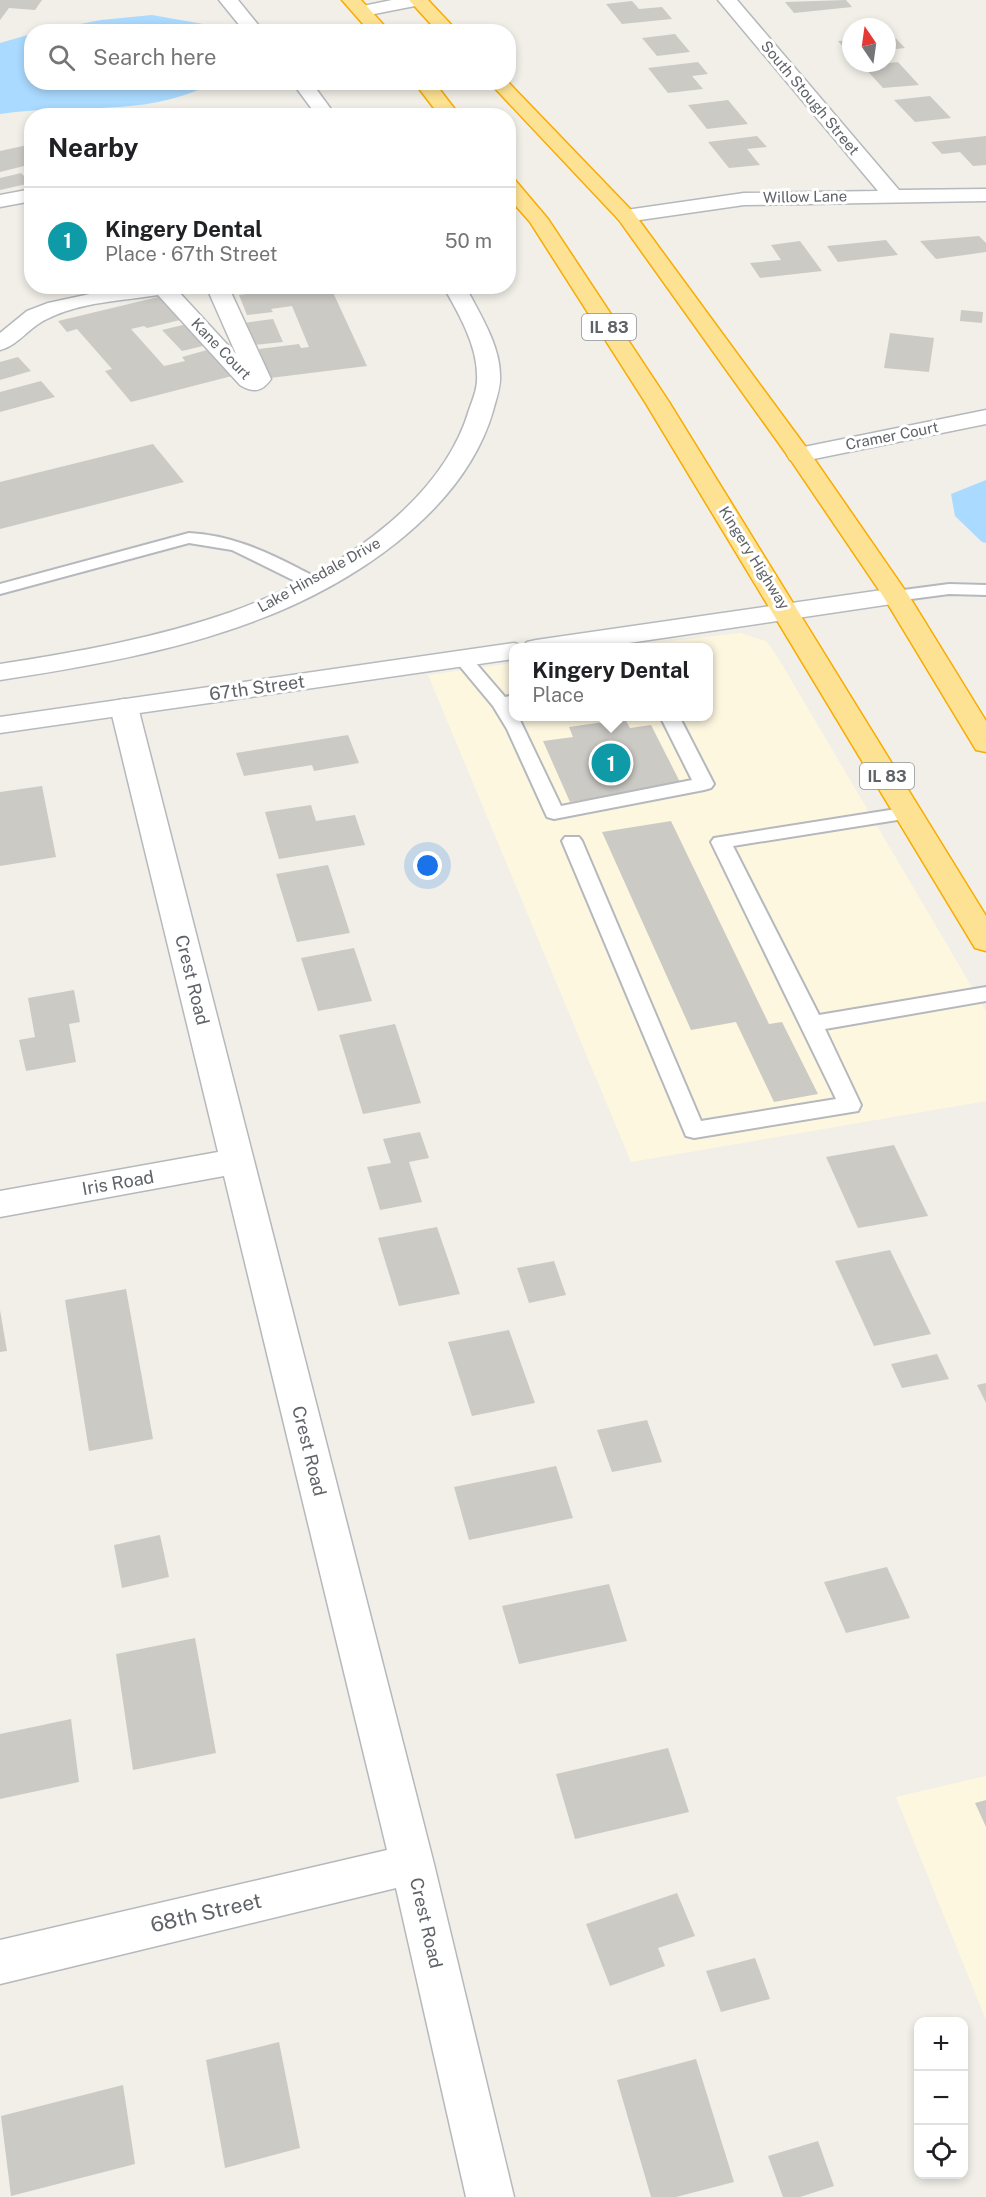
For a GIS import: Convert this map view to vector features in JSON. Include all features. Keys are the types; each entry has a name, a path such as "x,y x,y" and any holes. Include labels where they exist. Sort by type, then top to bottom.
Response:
{"highway":[{"path":"418,0 441,24"},
{"path":"357,6 374,24"},
{"path":"430,90 444,108"},
{"path":"506,90 626,216 799,455 896,596 986,744"},
{"name":"Kingery Highway","path":"516,193 538,219 589,296 787,611 986,941"}],"street":[{"path":"228,0 248,24"},
{"path":"357,6 418,0"},
{"name":"South Stough Street","path":"727,0 893,196"},
{"path":"307,90 321,108"},
{"name":"Willow Lane","path":"626,216 744,199 986,195"},
{"path":"0,201 24,196"},
{"path":"0,343 31,318 43,312 129,294"},
{"name":"Kane Court","path":"174,294 248,380 255,384 259,379 222,294"},
{"name":"Lake Hinsdale Drive","path":"0,672 88,659 176,637 247,615 313,583 377,545 417,511 468,451 483,414 489,375 465,303 459,294"},
{"name":"Cramer Court","path":"799,455 986,417"},
{"path":"611,642 787,611 896,596"},
{"name":"67th Street","path":"0,725 509,652"},
{"name":"Crest Road","path":"124,707 412,1863 490,2197"},
{"name":"Iris Road","path":"0,1204 237,1161"},
{"name":"68th Street","path":"0,1962 412,1863"}],"lane":[{"path":"0,589 189,538 215,538 241,547 313,583"},
{"path":"896,596 949,589 986,590"},
{"path":"462,658 507,702"},
{"path":"514,721 554,813 704,784 671,721"},
{"path":"572,841 694,1130 850,1105 721,842 909,813"},
{"path":"812,1024 986,994"}],"shaded area":[{"path":"740,633 766,641 777,656 986,1011 986,1101 631,1162 428,675 509,664 509,721 713,721 713,643 654,643"},
{"path":"986,1776 986,2020 896,1797"}],"water":[{"path":"152,15 203,24 80,24"},
{"path":"24,36 24,90 196,90 158,102 132,106 24,108 24,111 0,114 0,43"},
{"path":"986,480 986,543 982,542 955,516 951,494"}],"building":[{"path":"0,0 42,0 35,10 9,8 0,20"},
{"path":"846,0 852,7 794,13 785,2"},
{"path":"632,1 639,9 662,7 672,19 622,24 606,4"},
{"path":"675,34 690,52 657,56 642,38"},
{"path":"896,38 905,48 896,49"},
{"path":"698,62 708,74 692,76 703,89 668,93 648,68"},
{"path":"896,62 919,85 883,88 868,72 896,72"},
{"path":"930,96 951,118 915,122 894,100"},
{"path":"728,100 748,124 707,129 688,105"},
{"path":"757,136 767,147 747,149 760,165 729,168 708,142"},
{"path":"986,136 986,165 973,166 960,152 942,154 931,142"},
{"path":"24,146 24,166 0,172 0,151"},
{"path":"21,173 24,176 24,185 0,190 0,178"},
{"path":"979,236 986,243 986,252 936,259 920,241"},
{"path":"886,240 898,255 838,262 827,246"},
{"path":"800,241 822,271 760,278 750,263 781,260 771,245"},
{"path":"334,294 367,366 270,378 259,349 299,344 301,348 309,347 292,306 271,309 273,312 247,315 239,295"},
{"path":"158,297 180,320 147,328 144,326 131,329 164,366 185,361 182,357 207,350 232,376 131,402 105,371 112,369 77,329 67,332 58,321"},
{"path":"961,310 983,312 982,323 960,321"},
{"path":"273,319 283,342 254,345 244,323"},
{"path":"187,324 207,345 182,351 162,330"},
{"path":"890,333 934,338 929,372 884,368"},
{"path":"18,357 31,371 0,380 0,362"},
{"path":"41,381 55,397 0,412 0,392"},
{"path":"153,444 184,482 0,529 0,482"},
{"path":"611,721 626,721 630,728 651,725 681,784 570,802 543,741 573,737 569,727"},
{"path":"348,735 359,763 314,771 312,765 244,776 236,753"},
{"path":"42,786 56,857 0,866 0,792"},
{"path":"311,805 316,821 355,815 365,845 279,859 265,812"},
{"path":"671,821 769,1024 782,1022 818,1094 774,1102 736,1022 691,1030 602,832"},
{"path":"328,865 350,933 297,942 276,874"},
{"path":"354,948 372,1001 318,1011 301,958"},
{"path":"74,990 80,1022 69,1024 76,1062 26,1071 19,1040 35,1037 28,998"},
{"path":"395,1024 421,1103 363,1114 339,1035"},
{"path":"420,1132 429,1158 409,1162 422,1202 380,1210 367,1167 391,1163 383,1139"},
{"path":"894,1145 928,1216 858,1228 826,1157"},
{"path":"437,1227 460,1294 399,1306 378,1238"},
{"path":"890,1250 931,1334 874,1346 835,1261"},
{"path":"554,1261 566,1295 529,1303 517,1268"},
{"path":"126,1289 153,1439 89,1451 65,1300"},
{"path":"0,1310 7,1351 0,1352"},
{"path":"509,1330 535,1403 472,1416 448,1342"},
{"path":"937,1354 949,1379 902,1388 891,1364"},
{"path":"986,1383 986,1403 977,1385"},
{"path":"647,1420 662,1462 612,1472 597,1430"},
{"path":"556,1466 573,1518 469,1540 454,1487"},
{"path":"160,1535 169,1577 122,1588 114,1545"},
{"path":"887,1567 910,1618 846,1633 824,1582"},
{"path":"609,1584 627,1641 519,1664 502,1606"},
{"path":"195,1638 216,1753 133,1770 116,1654"},
{"path":"71,1719 79,1782 0,1799 0,1734"},
{"path":"668,1748 689,1812 575,1839 556,1774"},
{"path":"986,1800 986,1827 975,1803"},
{"path":"677,1893 695,1936 658,1948 665,1966 610,1986 586,1924"},
{"path":"755,1958 770,1999 721,2012 706,1971"},
{"path":"279,2042 300,2148 225,2168 206,2060"},
{"path":"696,2059 734,2182 676,2197 651,2197 617,2080"},
{"path":"123,2085 135,2164 11,2196 1,2116"},
{"path":"818,2141 834,2186 800,2197 783,2197 768,2156"}],"place":[{"name":"Kingery Dental","path":"611,763"}]}
